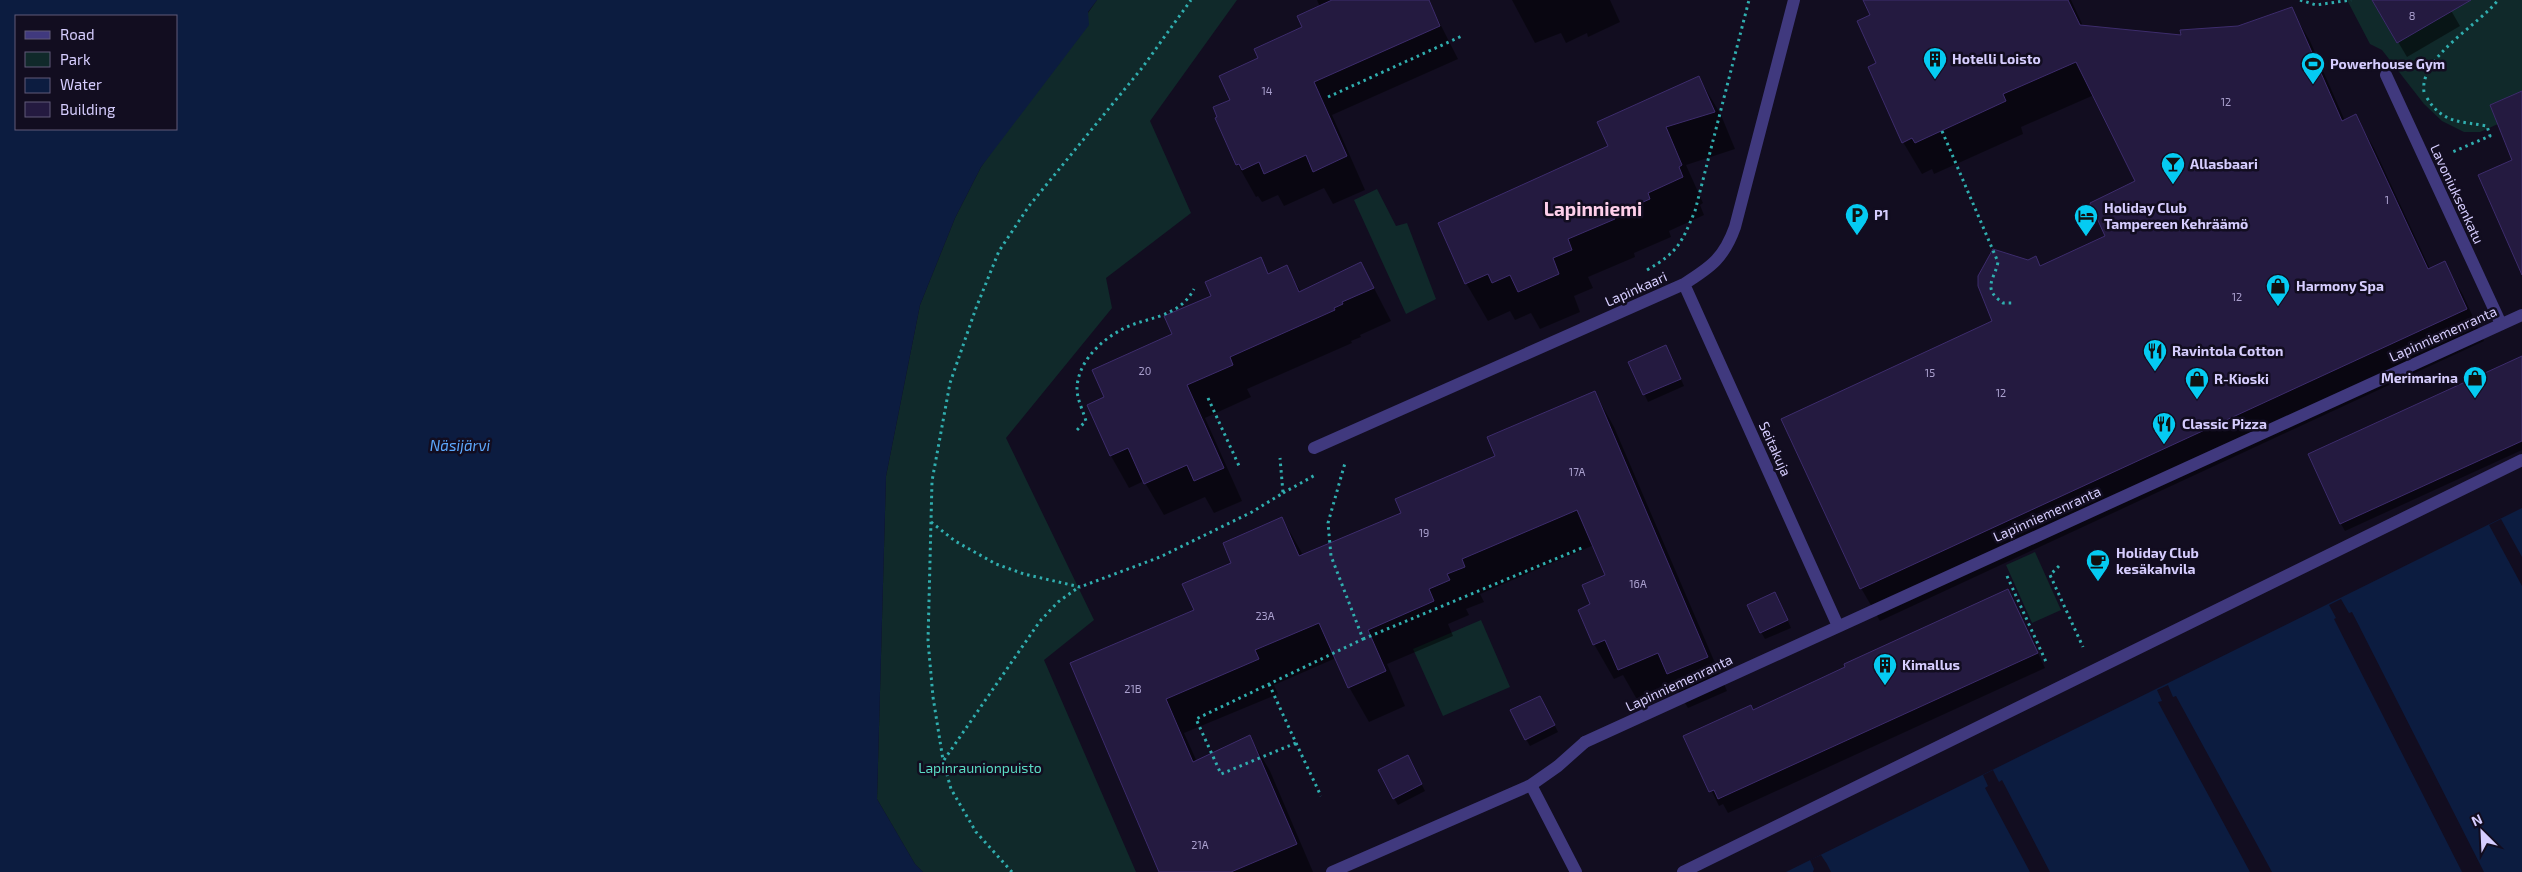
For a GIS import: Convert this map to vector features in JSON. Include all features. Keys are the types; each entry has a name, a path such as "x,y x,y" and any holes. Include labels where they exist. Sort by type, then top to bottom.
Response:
{"street":[{"name":"Lapinkaari","path":"1314,448 1684,284 1720,258 1729,244 1758,145 1794,0"},
{"name":"Lavoniuksenkatu","path":"2386,75 2501,324"},
{"name":"Seitakuja","path":"1684,284 1838,626"},
{"name":"Lapinniemenranta","path":"1332,872 1531,785 1558,766 1586,742 2522,315"},
{"path":"1683,872 2522,460"},
{"path":"1531,785 1576,872"}],"path":[{"path":"1012,872 976,832 951,789 943,760 933,697 928,641 932,481 950,383 976,308 999,251 1029,206 1142,68 1191,0"},
{"path":"1655,297 1644,271 1673,254 1683,239 1694,211 1749,0"},
{"path":"2300,0 2316,5 2351,0"},
{"path":"2427,163 2490,136 2487,126 2454,122 2430,103 2423,90 2426,76 2441,52 2469,30 2498,0"},
{"path":"1328,97 1462,36"},
{"path":"1942,130 1998,262 1990,287 1993,294 2002,303 2015,303"},
{"path":"1077,430 1086,421 1077,392 1078,379 1092,352 1116,333 1177,309 1188,300 1194,289"},
{"path":"1208,398 1240,468"},
{"path":"943,760 1040,620 1058,602 1080,587 1160,557 1252,512 1282,493 1280,458"},
{"path":"1346,460 1328,523 1332,556 1363,639"},
{"path":"930,521 955,540 996,564 1024,574 1080,587"},
{"path":"1296,743 1221,774 1196,719 1363,639 1584,547"},
{"path":"2060,566 2050,574 2076,632"},
{"path":"2018,602 2038,644"},
{"path":"1269,684 1321,796"}],"green space":[{"name":"Lapinraunionpuisto","path":"1097,0 1237,0 1150,121 1191,213 1106,278 1112,308 1006,438 1094,620 1044,660 1136,872 923,872 915,864 877,799 886,476 920,305 955,218 981,167"},
{"path":"2347,0 2522,0 2522,91 2490,105 2498,124 2480,132 2464,132 2442,121 2424,104 2382,50 2370,44"},
{"path":"1377,189 1396,226 1407,223 1436,299 1406,314 1354,200"},
{"path":"2035,552 2061,610 2032,623 2006,565"},
{"path":"1481,620 1510,687 1443,716 1413,649"}],"water":[{"name":"Näsijärvi","path":"0,0 1097,0 1088,12 1089,25 981,167 955,218 920,305 886,476 877,799 915,864 923,872 0,872"},
{"path":"2522,508 2522,872 1786,872"}],"pier":[{"path":"2501,519 2522,557 2522,586 2489,525"},
{"path":"2341,599 2349,613 2352,612 2484,872 2462,872 2334,619 2336,618 2329,605"},
{"path":"2168,685 2173,697 2176,696 2272,872 2250,872 2158,702 2162,701 2157,690"},
{"path":"1993,770 1999,782 2002,780 2050,872 2030,872 1985,788 1988,786 1983,775"},
{"path":"1821,855 1831,872 1813,872 1814,869 1810,860"}],"building":[{"path":"1332,0 1429,0 1440,26 1314,82 1347,156 1313,172 1306,155 1264,174 1259,162 1242,170 1239,164 1236,165 1215,118 1217,117 1213,107 1230,100 1219,76 1258,58 1254,49 1302,27 1297,16"},
{"path":"1863,0 2068,0 2080,25 2181,35 2180,30 2238,26 2292,7 2342,121 2356,114 2428,269 2445,261 2467,309 1860,589 1781,419 1992,321 1978,286 1978,276 1993,249 2028,260 2036,256 2040,266 2105,236 2090,203 2135,181 2076,62 2003,94 2006,101 1915,143 1912,138 1902,143 1868,67 1876,63 1857,21 1870,15"},
{"path":"2372,0 2471,0 2397,43"},
{"path":"1699,76 1715,112 1666,127 1682,165 1679,167 1683,177 1648,193 1650,199 1613,215 1615,219 1568,239 1572,250 1553,258 1559,274 1518,292 1510,275 1492,283 1488,274 1465,284 1438,223 1608,146 1597,122"},
{"path":"2522,91 2522,275 2478,175 2512,160 2490,105"},
{"path":"1261,257 1268,274 1287,265 1299,292 1361,262 1374,288 1342,302 1343,304 1334,308 1335,310 1230,357 1233,365 1187,385 1224,468 1194,481 1187,465 1144,484 1128,448 1110,456 1087,405 1104,397 1092,370 1172,334 1164,316 1211,296 1205,282"},
{"path":"1666,345 1681,379 1643,395 1628,362"},
{"name":"Merimarina","path":"2522,356 2522,441 2340,524 2308,454"},
{"path":"1595,391 1708,657 1667,674 1658,653 1618,670 1605,640 1593,645 1578,610 1590,604 1582,585 1605,575 1577,510 1462,559 1465,567 1447,574 1450,580 1429,589 1434,601 1368,630 1386,671 1348,688 1319,623 1255,650 1259,659 1166,699 1193,762 1250,735 1297,844 1231,872 1159,872 1070,663 1194,610 1182,584 1231,563 1223,543 1282,517 1299,556 1401,513 1395,499 1495,456 1487,437"},
{"name":"Kimallus","path":"2008,589 2038,653 1718,799 1714,790 1709,792 1683,736 1751,705 1753,710 1845,667 1844,664"},
{"path":"1775,592 1788,620 1760,633 1747,605"},
{"path":"1540,696 1555,725 1525,740 1510,710"},
{"path":"1408,755 1422,784 1393,799 1378,770"}],"place":[{"name":"Hotelli Loisto","path":"1935,80"},
{"name":"Powerhouse Gym","path":"2313,85"},
{"name":"Allasbaari","path":"2173,185"},
{"name":"P1","path":"1857,236"},
{"name":"Holiday Club Tampereen Kehräämö","path":"2086,237"},
{"name":"Harmony Spa","path":"2278,307"},
{"name":"Ravintola Cotton","path":"2155,372"},
{"name":"Merimarina","path":"2475,399"},
{"name":"R-Kioski","path":"2197,400"},
{"name":"Classic Pizza","path":"2164,445"},
{"name":"Holiday Club kesäkahvila","path":"2098,582"},
{"name":"Kimallus","path":"1885,686"}],"district":[{"name":"Lapinniemi","path":"1593,209"}]}
